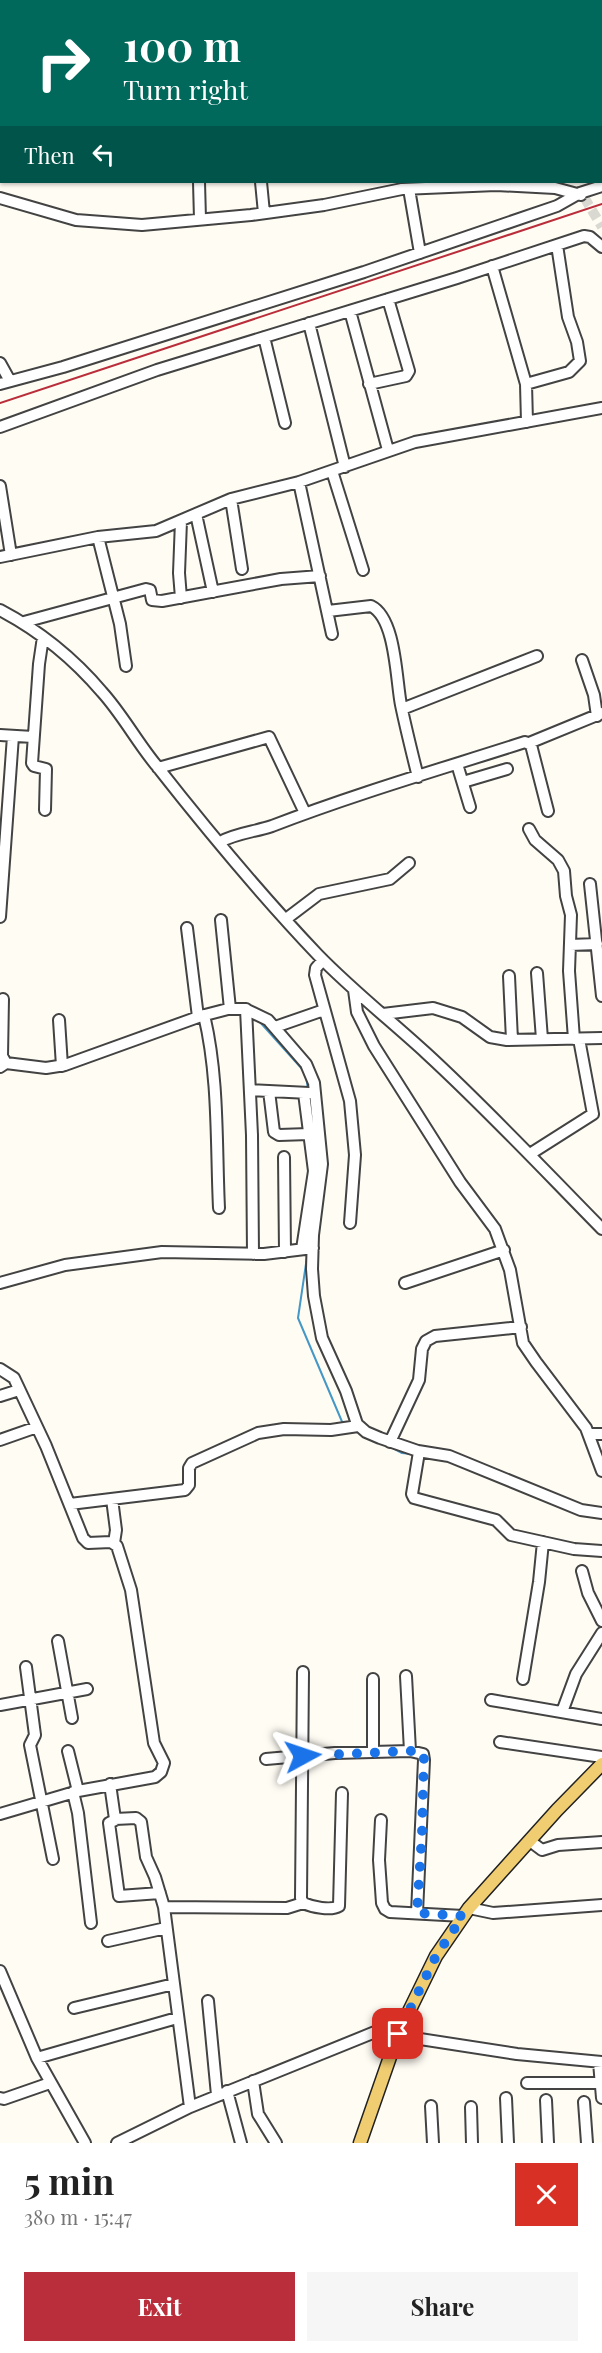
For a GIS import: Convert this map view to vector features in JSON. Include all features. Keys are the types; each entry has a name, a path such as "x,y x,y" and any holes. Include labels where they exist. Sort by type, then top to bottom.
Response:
{"main road":[{"path":"360,2143 398,2034 436,1956 466,1912 557,1810 602,1764"}],"street":[{"path":"199,183 200,219"},
{"path":"261,183 264,213"},
{"path":"391,183 405,189"},
{"path":"0,198 88,222 142,225 324,205 405,189 525,184 582,195"},
{"path":"0,363 5,383 98,357 420,253 557,206 602,186"},
{"path":"405,189 420,253"},
{"path":"0,427 157,370 584,236 590,237 602,247"},
{"path":"526,384 569,372 580,361 577,342 568,317 557,245"},
{"path":"492,266 526,384 527,422"},
{"path":"369,384 408,375 409,371 388,299"},
{"path":"350,310 388,450"},
{"path":"309,323 345,467"},
{"path":"264,337 285,423"},
{"path":"0,486 5,556 98,537 156,531 231,499 299,483 415,442 602,408"},
{"path":"332,471 363,570"},
{"path":"299,483 332,634"},
{"path":"231,499 242,569"},
{"path":"196,514 213,592"},
{"path":"181,521 179,573 181,598"},
{"path":"98,537 120,624 126,666"},
{"path":"24,622 146,589 150,590 153,601 281,579 320,576"},
{"path":"328,611 371,606 378,610 390,636 402,710 418,777"},
{"path":"0,610 24,622 44,637 103,692 158,768 219,842 323,960 530,1154 602,1230"},
{"path":"44,637 32,764 46,769 45,810"},
{"path":"402,710 537,656"},
{"path":"219,842 233,835 264,828 457,764 529,743 546,734 600,715 582,660"},
{"path":"0,735 33,737"},
{"path":"0,917 13,736"},
{"path":"158,768 269,737 305,813"},
{"path":"529,743 548,812"},
{"path":"457,764 470,807"},
{"path":"463,782 507,769"},
{"path":"529,829 535,840 558,860 564,872 566,896 571,915 569,982 577,1039 593,1114 530,1154"},
{"path":"286,919 322,892 390,879 409,863"},
{"path":"590,884 602,996"},
{"path":"221,920 230,1009"},
{"path":"188,928 213,1086 219,1208"},
{"path":"570,945 597,944"},
{"path":"323,960 314,972 350,1101 355,1155 350,1223"},
{"path":"537,973 542,1039"},
{"path":"509,976 512,1040"},
{"path":"354,990 357,1012 375,1046 460,1182 490,1219 504,1250 515,1291 524,1343 589,1434 602,1471"},
{"path":"3,999 4,1065 46,1068 62,1066 230,1009 262,1016 275,1027 306,1064 312,1076 309,1093 309,1134 314,1171 308,1248 322,1338 346,1391 353,1426"},
{"path":"383,1014 426,1008 439,1010 462,1017 490,1037 512,1040 602,1038"},
{"path":"275,1027 324,1010"},
{"path":"246,1011 253,1254"},
{"path":"59,1020 62,1066"},
{"path":"250,1090 309,1093"},
{"path":"268,1091 274,1132 279,1135 309,1134"},
{"path":"308,1248 322,1169 309,1093"},
{"path":"284,1157 285,1252"},
{"path":"0,1283 65,1264 162,1252 253,1254 308,1248"},
{"path":"405,1283 504,1250"},
{"path":"390,1442 419,1380 422,1349 426,1341 435,1336 521,1327"},
{"path":"0,1369 12,1376 20,1390 85,1541 91,1544 114,1543"},
{"path":"0,1396 20,1390"},
{"path":"70,1504 185,1490 189,1485 189,1468 192,1463 258,1432 284,1429 332,1430 353,1426 419,1455 449,1456 582,1509 602,1513"},
{"path":"0,1440 37,1427"},
{"path":"589,1434 602,1434"},
{"path":"419,1455 412,1494 414,1498 496,1520 511,1535 586,1551 602,1551"},
{"path":"0,1814 75,1791 155,1777 161,1772 164,1763 154,1743 151,1730 129,1582 114,1543 116,1530 112,1499"},
{"path":"523,1679 539,1582 543,1542"},
{"path":"582,1571 588,1593 602,1621"},
{"path":"562,1712 576,1674 602,1633"},
{"path":"58,1641 72,1718"},
{"path":"26,1667 34,1735 30,1745 53,1859"},
{"path":"303,1672 303,1903"},
{"path":"406,1676 410,1751"},
{"path":"373,1679 373,1752"},
{"path":"0,1705 87,1689"},
{"path":"491,1700 602,1719"},
{"path":"500,1742 602,1757"},
{"path":"68,1751 91,1923"},
{"path":"266,1759 373,1752 421,1753 424,1760 417,1913"},
{"path":"110,1784 115,1820"},
{"path":"164,1907 287,1908 303,1903 333,1909 339,1906 342,1793"},
{"path":"160,1893 119,1896 109,1823 115,1820 140,1820 146,1857 160,1893 164,1907 190,2107"},
{"path":"381,1820 380,1860 383,1906 390,1912 493,1913 602,1905"},
{"path":"530,1841 542,1850 556,1846 602,1842"},
{"path":"108,1941 166,1928"},
{"path":"0,1971 37,2058 85,2143"},
{"path":"74,2008 174,1984"},
{"path":"208,2001 222,2093 240,2143"},
{"path":"37,2058 177,2018"},
{"path":"117,2143 222,2093 370,2033 398,2034 507,2052 601,2062 602,2098"},
{"path":"253,2081 258,2114 276,2143"},
{"path":"527,2083 601,2083"},
{"path":"0,2097 4,2099 50,2084"},
{"path":"506,2098 508,2143"},
{"path":"546,2100 548,2143"},
{"path":"584,2102 587,2143"},
{"path":"431,2106 433,2143"},
{"path":"471,2107 472,2143"}],"waterway":[{"path":"259,1021 303,1070"},
{"path":"6,1068 23,1070"},
{"path":"306,1075 308,1090"},
{"path":"307,1257 298,1318 343,1424"},
{"path":"389,1446 402,1453 411,1454"}],"tunnel":[{"path":"584,197 602,227"}],"railway":[{"path":"0,403 602,204"}],"route":[{"path":"303,1756 410,1751 417,1751 424,1755 417,1913 463,1916 436,1956 398,2034"}]}
